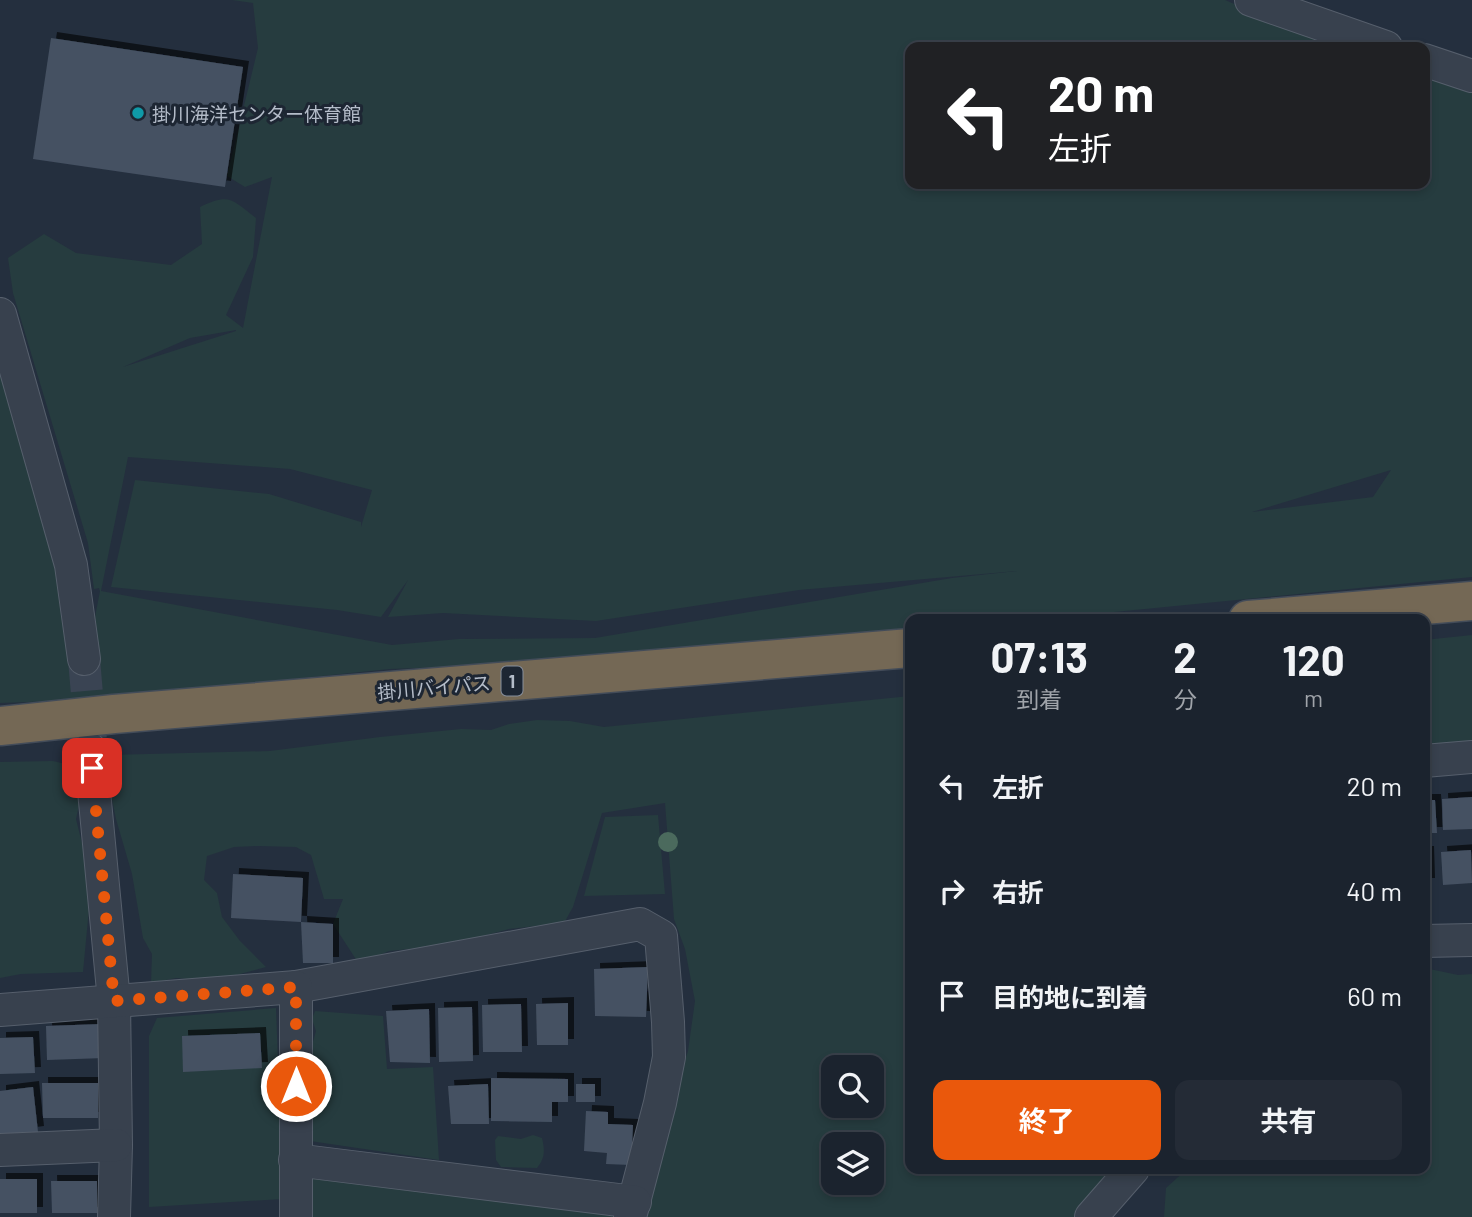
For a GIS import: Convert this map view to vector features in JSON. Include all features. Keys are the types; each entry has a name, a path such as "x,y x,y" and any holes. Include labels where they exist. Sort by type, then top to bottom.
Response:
{"highway":[{"path":"1319,614 1472,601"},
{"name":"掛川バイパス","path":"0,726 114,714 905,648"}],"street":[{"path":"1251,0 1298,8 1375,42"},
{"path":"1430,62 1472,76"},
{"path":"0,314 71,565 84,659"},
{"path":"90,749 114,1001 114,1217"},
{"path":"1430,760 1472,757"},
{"path":"0,1010 296,987 640,924 661,936 668,1057 660,1103 633,1210 295,1160"},
{"path":"1430,941 1472,940"},
{"path":"296,987 296,1217"},
{"path":"0,1150 116,1145"},
{"path":"1091,1217 1129,1174"}],"green space":[{"path":"232,0 1225,0 1311,37 1332,42 905,42 905,189 1430,189 1430,67 1472,78 1472,577 1094,614 905,614 905,632 618,661 390,669 87,700 0,703 0,345 86,684 86,664 100,591 99,588 94,589 88,543 13,293 8,258 44,234 76,253 171,265 202,244 200,207 218,200 230,200 256,218 253,257 226,315 243,328 272,177 245,187 227,176 258,48 253,3","holes":["236,331 123,367 190,338","128,457 290,469 372,490 361,527 361,522 269,494 135,480 111,587 381,617 408,580 388,617 443,613 596,621 799,590 1017,571 952,578 595,638 459,639 392,645 101,591","1391,470 1373,497 1252,512"]},
{"path":"1472,635 1472,747 1430,751 1430,639"},
{"path":"905,697 905,1174 1146,1174 1090,1217 641,1217 688,1051 695,1001 685,949 674,919 665,803 602,813 573,907 564,923 509,929 450,945 389,951 359,964 333,924 343,899 324,899 311,855 296,847 259,846 234,847 207,856 204,880 217,893 222,917 240,941 266,967 214,981 176,978 151,983 152,954 143,938 132,874 116,819 109,755 270,751 461,729 491,730 537,720 570,721 604,727"},
{"path":"53,761 74,766 80,801 76,819 90,898 83,972 21,974 0,978 0,762"},
{"path":"658,815 665,894 584,896 605,817"},
{"path":"1430,969 1458,975 1472,974 1472,1217 1164,1217 1166,1188 1181,1174 1430,1174"},
{"path":"276,1008 283,1199 149,1207 149,1036 157,1018"},
{"path":"315,1011 383,1016 387,1069 433,1067 439,1160 310,1141 308,1060 316,1031 312,1019"},
{"path":"533,1135 542,1138 544,1147 543,1158 537,1168 501,1167 496,1160 495,1140 498,1136 521,1139"},
{"path":"312,1177 612,1213 613,1217 310,1217 309,1186"}],"building":[{"name":"掛川海洋センター体育館","path":"51,38 243,67 225,187 33,159"},
{"path":"1472,797 1472,829 1443,830 1442,799"},
{"path":"1430,800 1435,800 1437,833 1430,833"},
{"path":"1471,850 1472,883 1443,885 1441,852"},
{"path":"233,874 303,878 301,922 231,918"},
{"path":"301,922 333,924 333,963 303,963"},
{"path":"648,967 646,1017 595,1016 594,969"},
{"path":"568,1003 568,1045 537,1045 536,1004"},
{"path":"521,1004 522,1052 483,1052 482,1005"},
{"path":"472,1007 473,1061 439,1062 438,1008"},
{"path":"429,1009 430,1063 390,1062 386,1011"},
{"path":"102,1024 104,1058 47,1060 46,1026"},
{"path":"260,1033 262,1068 183,1072 182,1036"},
{"path":"33,1037 35,1073 0,1074 0,1038"},
{"path":"491,1078 568,1079 568,1102 552,1102 552,1122 491,1121"},
{"path":"42,1083 98,1083 98,1118 43,1118"},
{"path":"488,1084 489,1124 451,1124 448,1086"},
{"path":"576,1084 595,1084 595,1102 576,1102"},
{"path":"33,1087 38,1132 0,1137 0,1091"},
{"path":"586,1111 608,1112 608,1124 633,1125 631,1165 606,1164 607,1153 584,1151"},
{"path":"0,1179 37,1179 37,1213 0,1213"},
{"path":"51,1181 97,1181 97,1213 52,1213"}],"tunnel":[{"path":"84,659 91,741"}],"place":[{"name":"掛川海洋センター体育館","path":"138,113"}],"route":[{"path":"92,768 114,1001 296,987 296,1086"}]}
